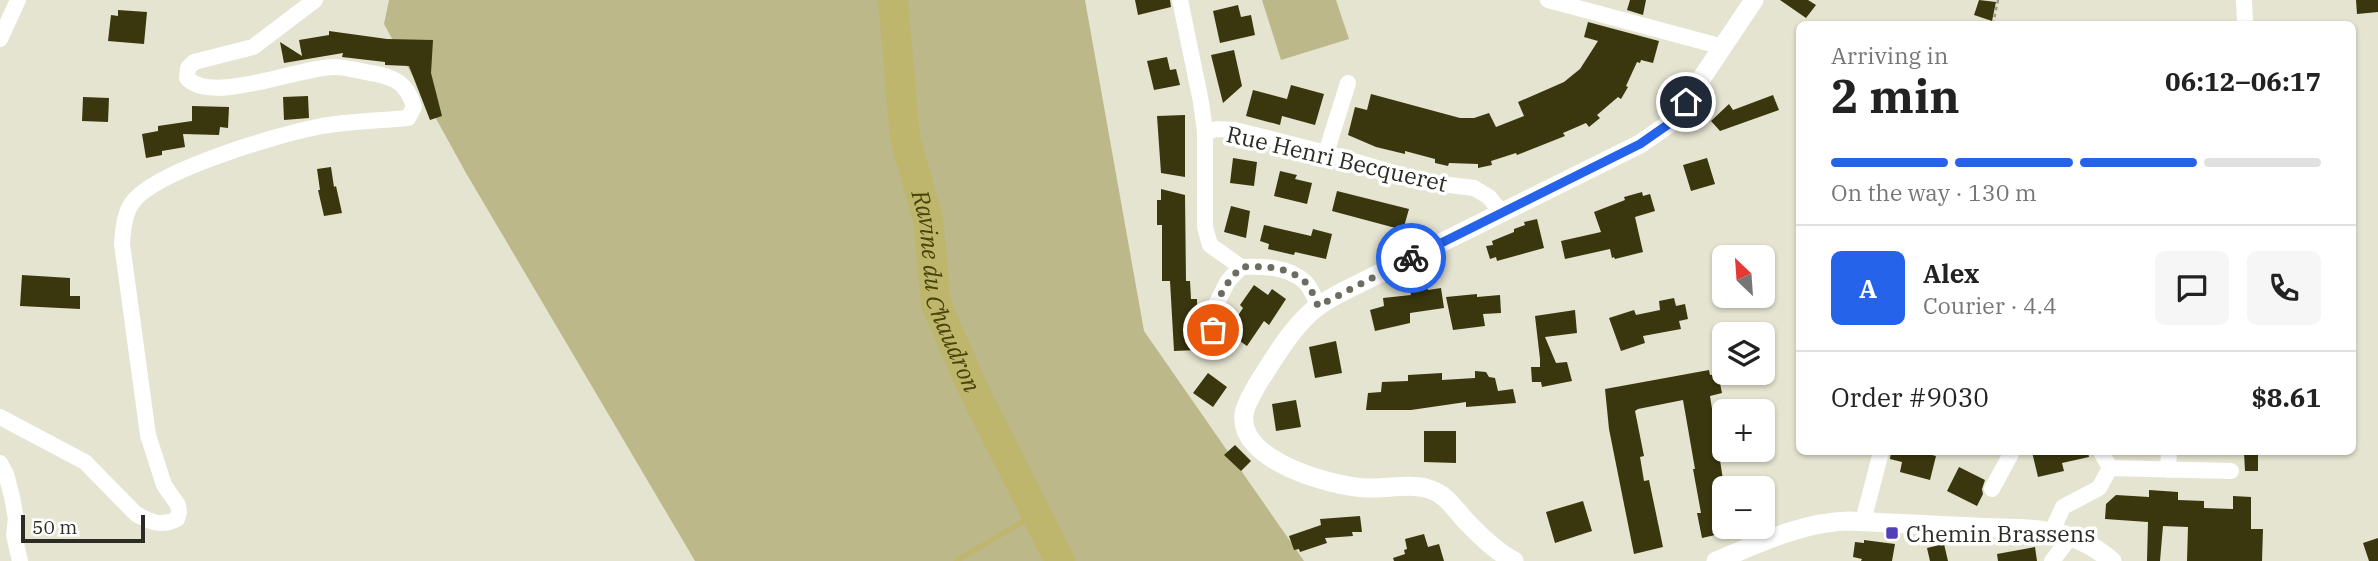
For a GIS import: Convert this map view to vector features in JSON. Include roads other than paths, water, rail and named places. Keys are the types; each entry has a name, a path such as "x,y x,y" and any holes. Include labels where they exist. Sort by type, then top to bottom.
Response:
{"street":[{"path":"0,39 18,0"},
{"path":"0,417 85,462 136,514 146,520 159,524 177,519 178,505 164,485 148,435 122,244 124,222 130,204 143,191 163,178 269,139 320,126 408,118 414,107 410,92 392,77 334,67 225,89 192,84 187,78 188,68 194,62 253,47 316,0"},
{"path":"1180,0 1205,132 1205,227 1210,245 1241,267 1266,266 1294,275 1307,283 1318,306"},
{"path":"1548,0 1723,47"},
{"path":"1514,561 1465,520 1457,508 1441,494 1415,487 1365,488 1342,485 1304,475 1279,462 1253,443 1245,425 1244,414 1250,397 1297,326 1318,306 1659,133 1673,121 1754,0"},
{"path":"2244,0 2245,21"},
{"path":"1326,153 1348,83"},
{"name":"Rue Henri Becqueret","path":"1205,132 1235,130 1424,182 1474,188 1489,197 1501,212"},
{"path":"1212,350 1213,310 1228,281 1241,267"},
{"path":"1863,521 1880,455"},
{"path":"1992,489 2010,455"},
{"path":"2103,455 2110,468"},
{"path":"2168,470 2169,455"},
{"path":"0,463 6,474 12,498 16,519 14,535 20,561"},
{"path":"2110,468 2231,471"},
{"path":"2052,561 2065,544 2060,534 2063,507 2099,488 2110,468"},
{"path":"1716,561 1799,528 1828,521 2037,528 2093,547 2112,561"}],"waterway":[{"name":"Ravine du Chaudron","path":"893,0 905,138 928,219 936,304 975,393 1060,561"},
{"path":"956,561 1036,514"}],"place":[{"name":"Chemin Brassens","path":"1892,533"}]}
